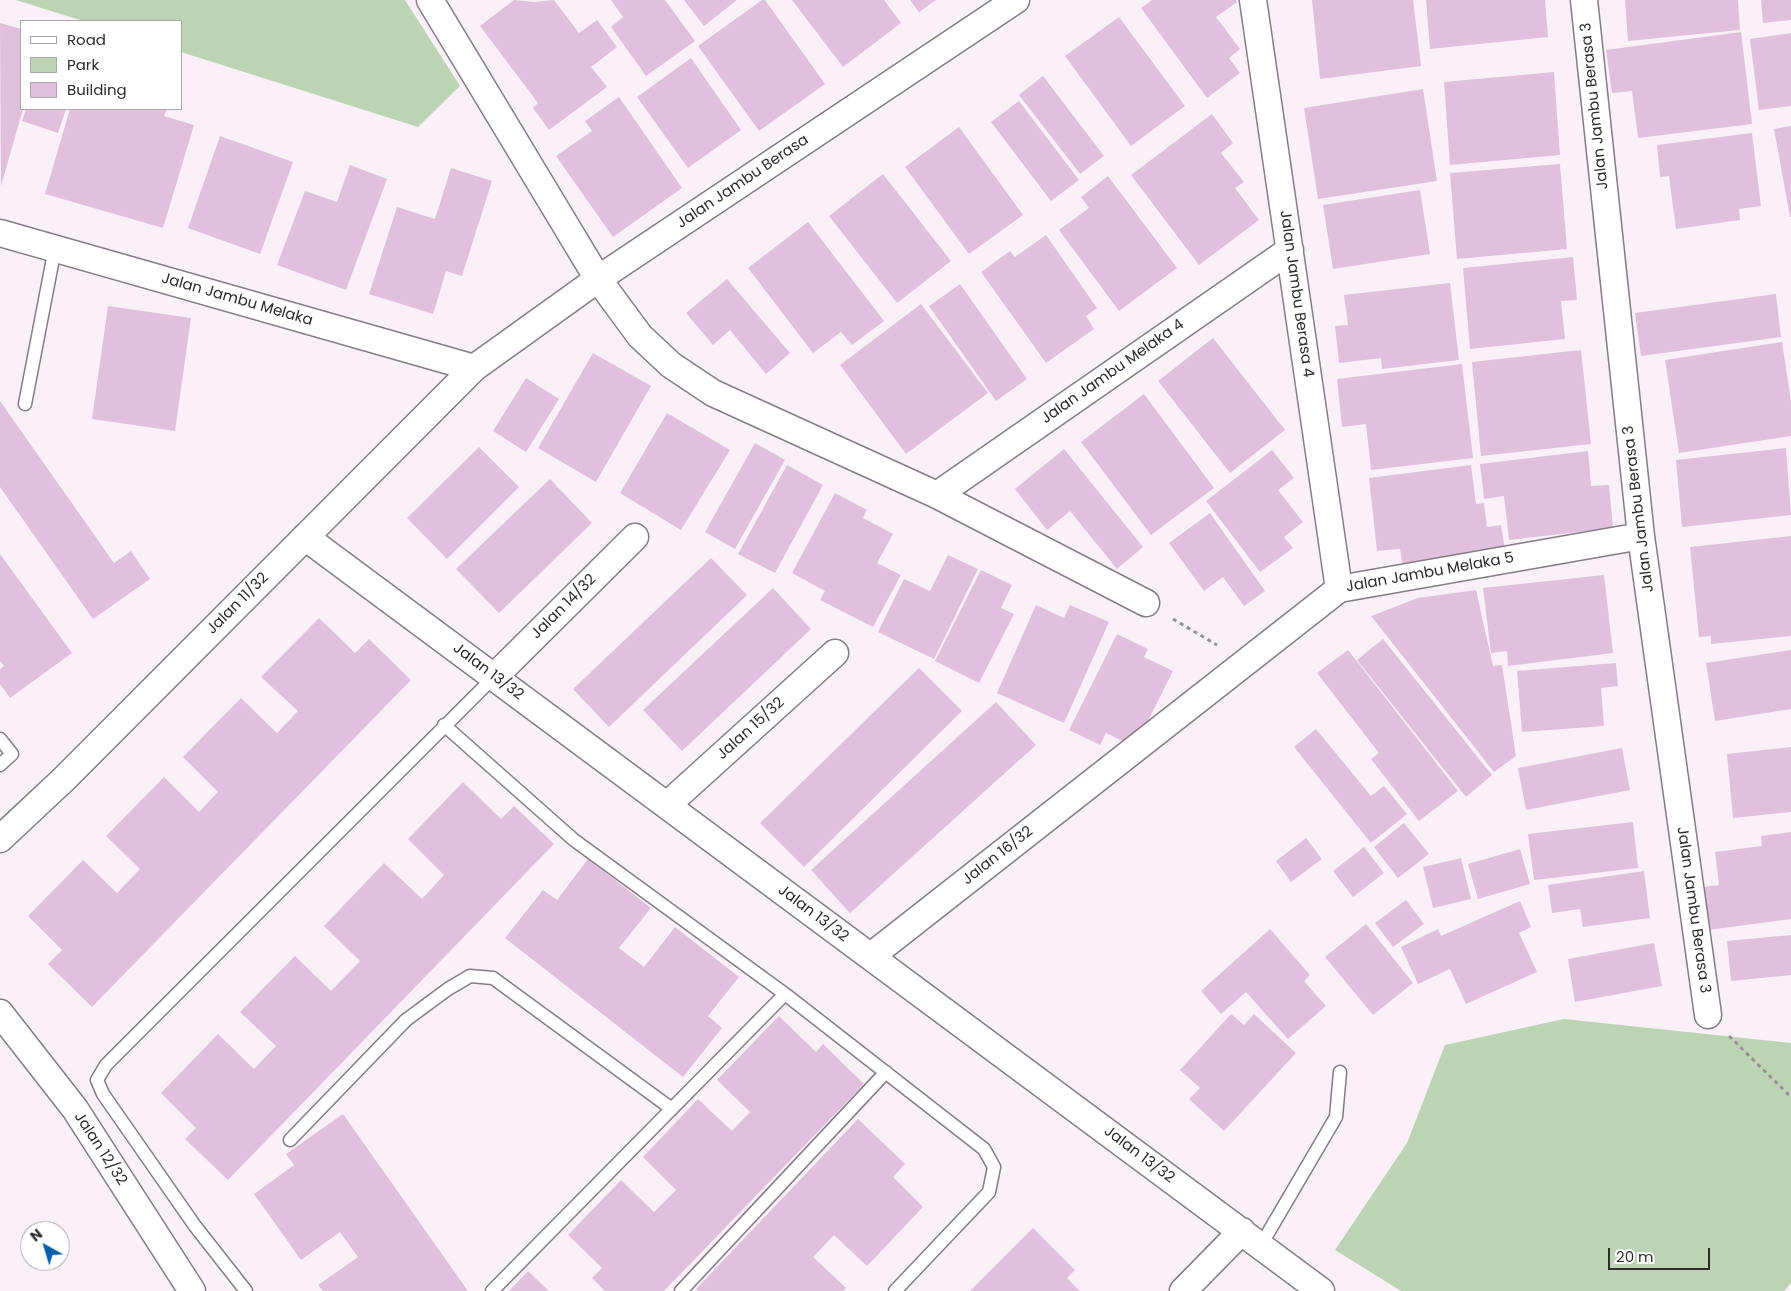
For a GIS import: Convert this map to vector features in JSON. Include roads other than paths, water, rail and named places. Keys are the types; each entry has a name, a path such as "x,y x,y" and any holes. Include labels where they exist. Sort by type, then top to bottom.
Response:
{"street":[{"name":"Jalan Jambu Berasa","path":"474,368 598,278 1016,0"},
{"name":"Jalan Jambu Berasa 4","path":"1253,0 1338,588"},
{"name":"Jalan Jambu Berasa 3","path":"1584,0 1641,536 1708,1016"},
{"path":"435,2 598,278 640,336 671,365 713,393 937,495 1146,603"},
{"name":"Jalan Jambu Melaka","path":"0,232 474,368"},
{"name":"Jalan Jambu Melaka 4","path":"937,495 1290,250"},
{"name":"Jalan 11/32","path":"0,839 64,779 474,368"},
{"name":"Jalan 14/32","path":"494,677 635,536"},
{"name":"Jalan Jambu Melaka 5","path":"1124,757 1338,588 1641,536"},
{"name":"Jalan 13/32","path":"305,537 1322,1291"},
{"name":"Jalan 15/32","path":"667,805 835,653"},
{"name":"Jalan 16/32","path":"870,956 1124,757"},
{"name":"Jalan 12/32","path":"0,1014 75,1109 192,1291"},
{"path":"1183,1291 1251,1238"}],"lane":[{"path":"25,404 55,248"},
{"path":"246,1291 195,1226 103,1094 98,1080 106,1065 494,677"},
{"path":"444,725 574,840 785,994 984,1149 994,1167 989,1192 894,1291"},
{"path":"0,739 12,754 0,765"},
{"path":"290,1140 406,1020 448,989 470,976 492,978 672,1110"},
{"path":"492,1291 785,994"},
{"path":"681,1291 886,1072"},
{"path":"1251,1238 1336,1117 1340,1072"}]}
